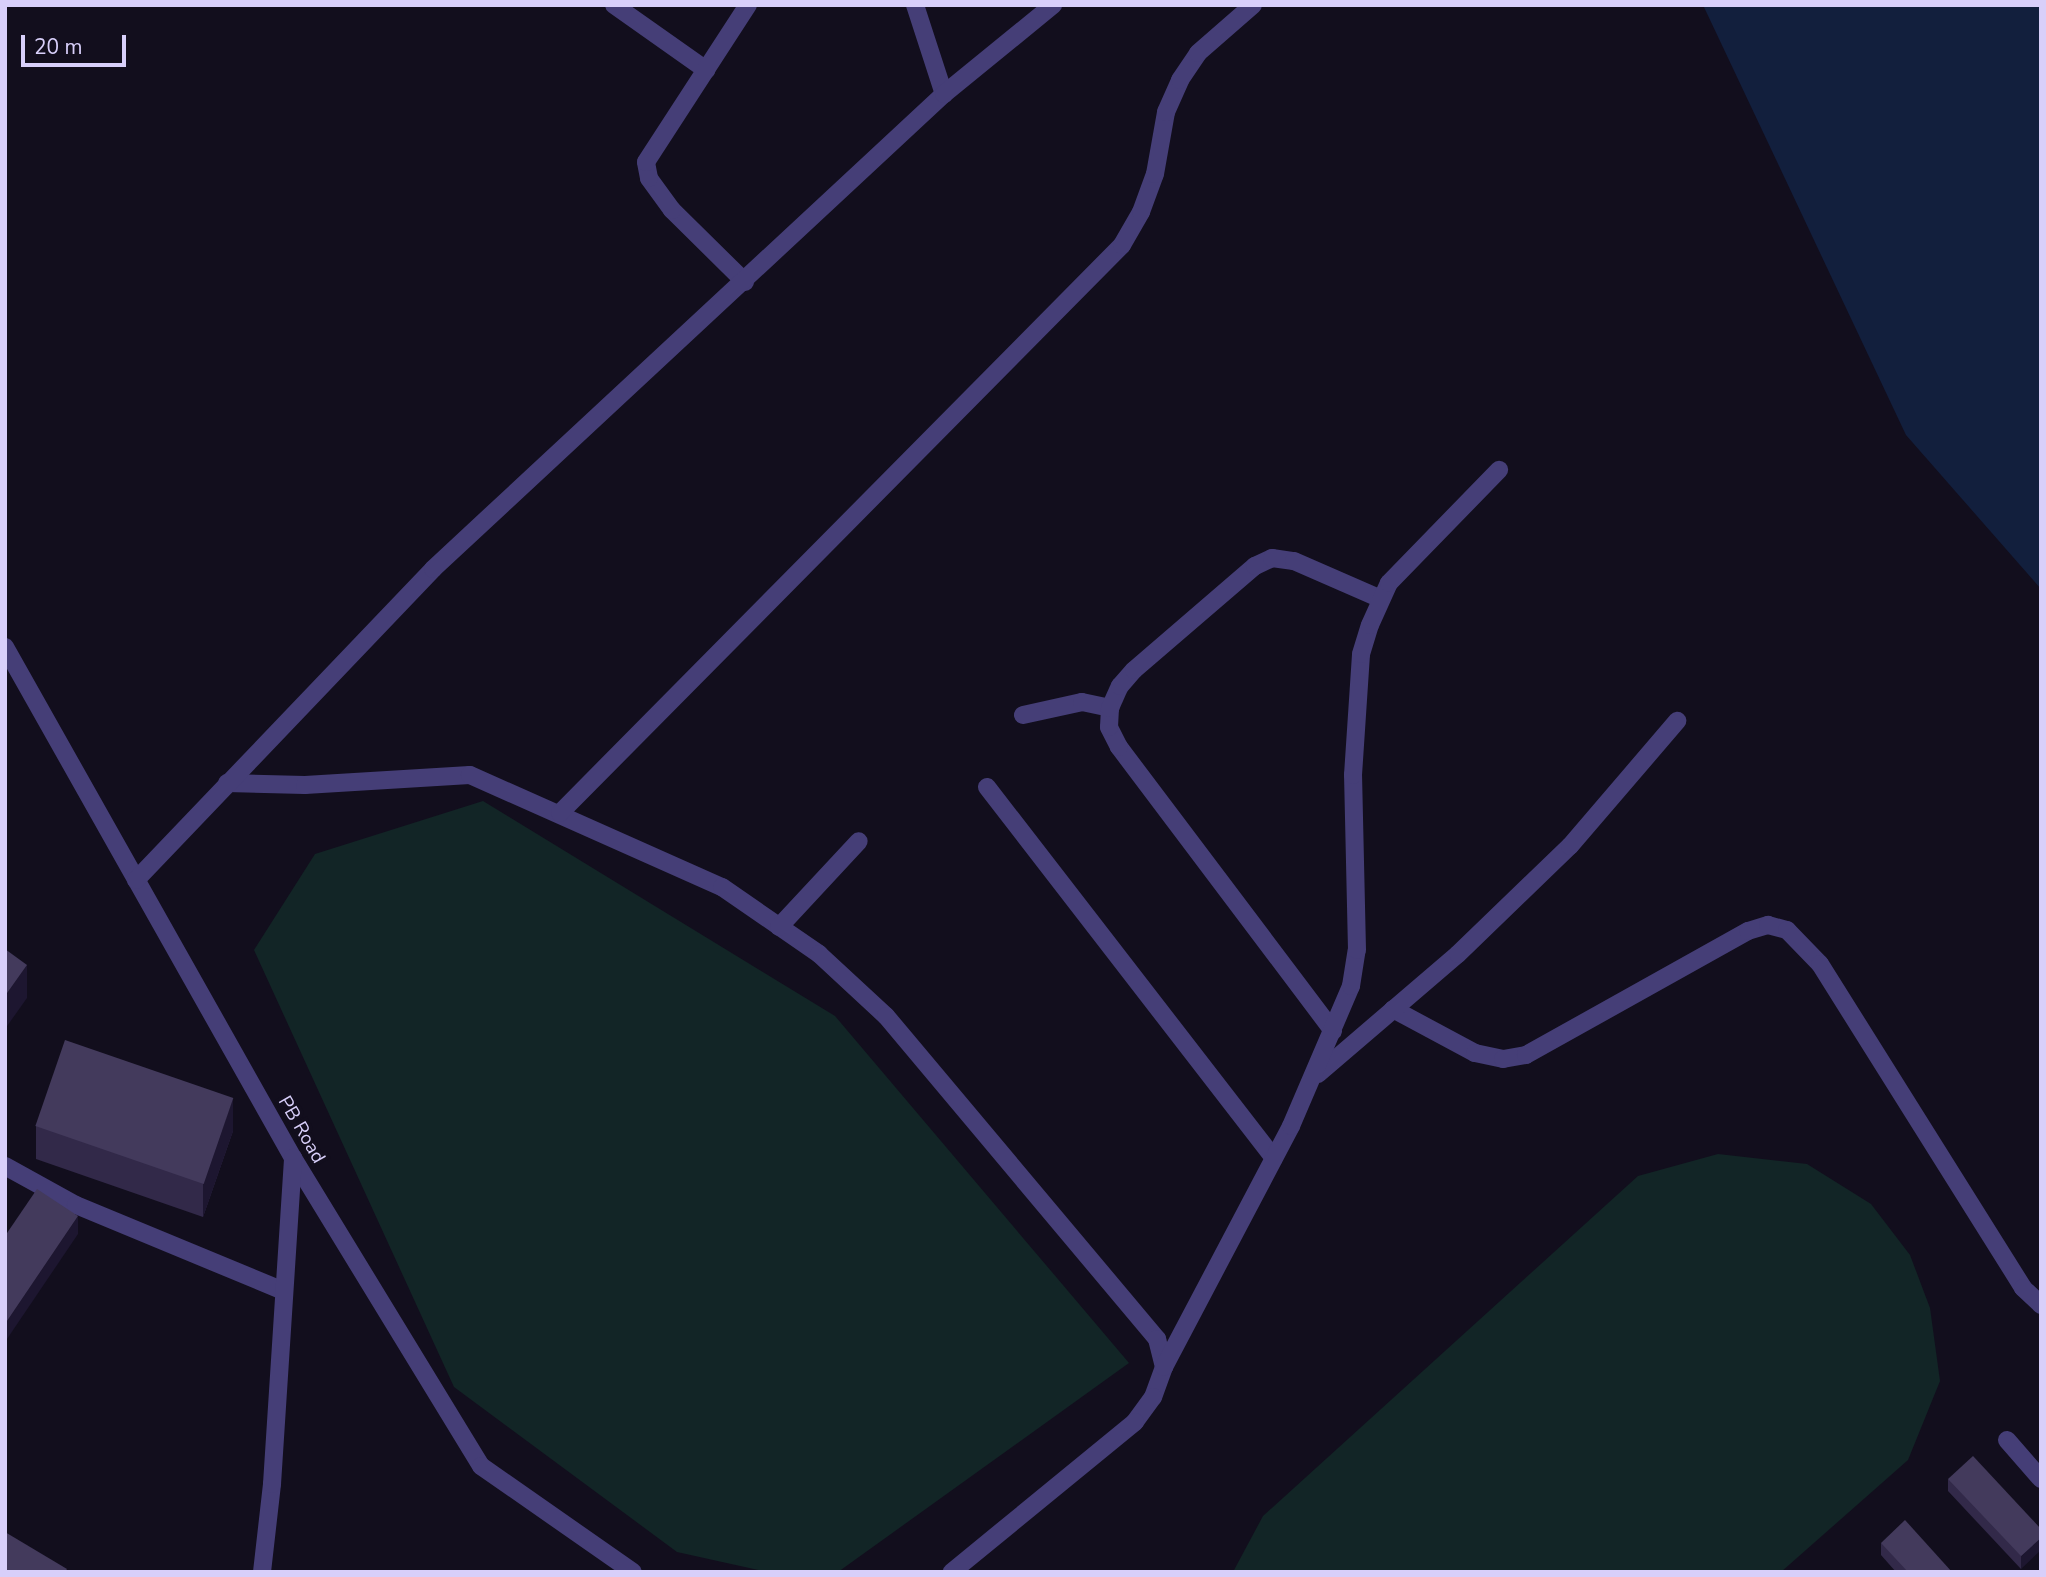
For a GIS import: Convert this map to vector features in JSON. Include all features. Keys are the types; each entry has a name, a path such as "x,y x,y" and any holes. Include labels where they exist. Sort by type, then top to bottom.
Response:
{"street":[{"path":"614,5 706,71"},
{"path":"745,282 672,210 649,177 646,162 748,5"},
{"path":"915,5 944,94"},
{"path":"136,880 433,569 745,282 944,94 1053,5"},
{"path":"561,813 1122,245 1142,212 1166,111 1180,80 1198,53 1252,5"},
{"path":"952,1572 1135,1422 1153,1397 1164,1367 1274,1158 1351,986 1356,950 1353,775 1361,654 1381,599 1408,560 1499,470"},
{"path":"1333,1031 1119,747 1108,727 1110,708 1120,686 1134,670 1255,566 1272,558 1294,561 1381,599"},
{"name":"PB Road","path":"5,647 293,1158 481,1466 633,1572"},
{"path":"1023,715 1082,702 1110,708"},
{"path":"1312,1078 1458,954 1570,846 1677,721"},
{"path":"228,783 305,785 470,775 561,813 722,887 819,954 886,1016 1157,1339 1164,1367"},
{"path":"987,787 1274,1158"},
{"path":"779,927 859,841"},
{"path":"1393,1009 1475,1054 1503,1059 1526,1055 1748,931 1768,925 1787,930 1820,964 2023,1289 2041,1305"},
{"path":"262,1572 293,1158"},
{"path":"5,1166 76,1206 284,1291"},
{"path":"2007,1440 2041,1479"}],"green space":[{"path":"483,801 835,1016 1129,1363 838,1572 767,1572 677,1552 454,1387 254,950 315,854"},
{"path":"1718,1154 1807,1164 1871,1204 1910,1255 1930,1308 1940,1381 1908,1460 1781,1572 1233,1572 1263,1516 1638,1176"}],"water":[{"path":"1703,5 2041,5 2041,589 1906,435"}],"building":[{"path":"5,949 27,965 5,996"},
{"path":"65,1040 233,1098 204,1184 35,1126"},
{"path":"37,1189 78,1216 5,1324 5,1236"},
{"path":"1973,1456 2041,1529 2041,1538 2021,1556 1948,1479"},
{"path":"1905,1520 1952,1572 1908,1572 1881,1543"},
{"path":"5,1532 67,1569 65,1572 5,1572"}]}
